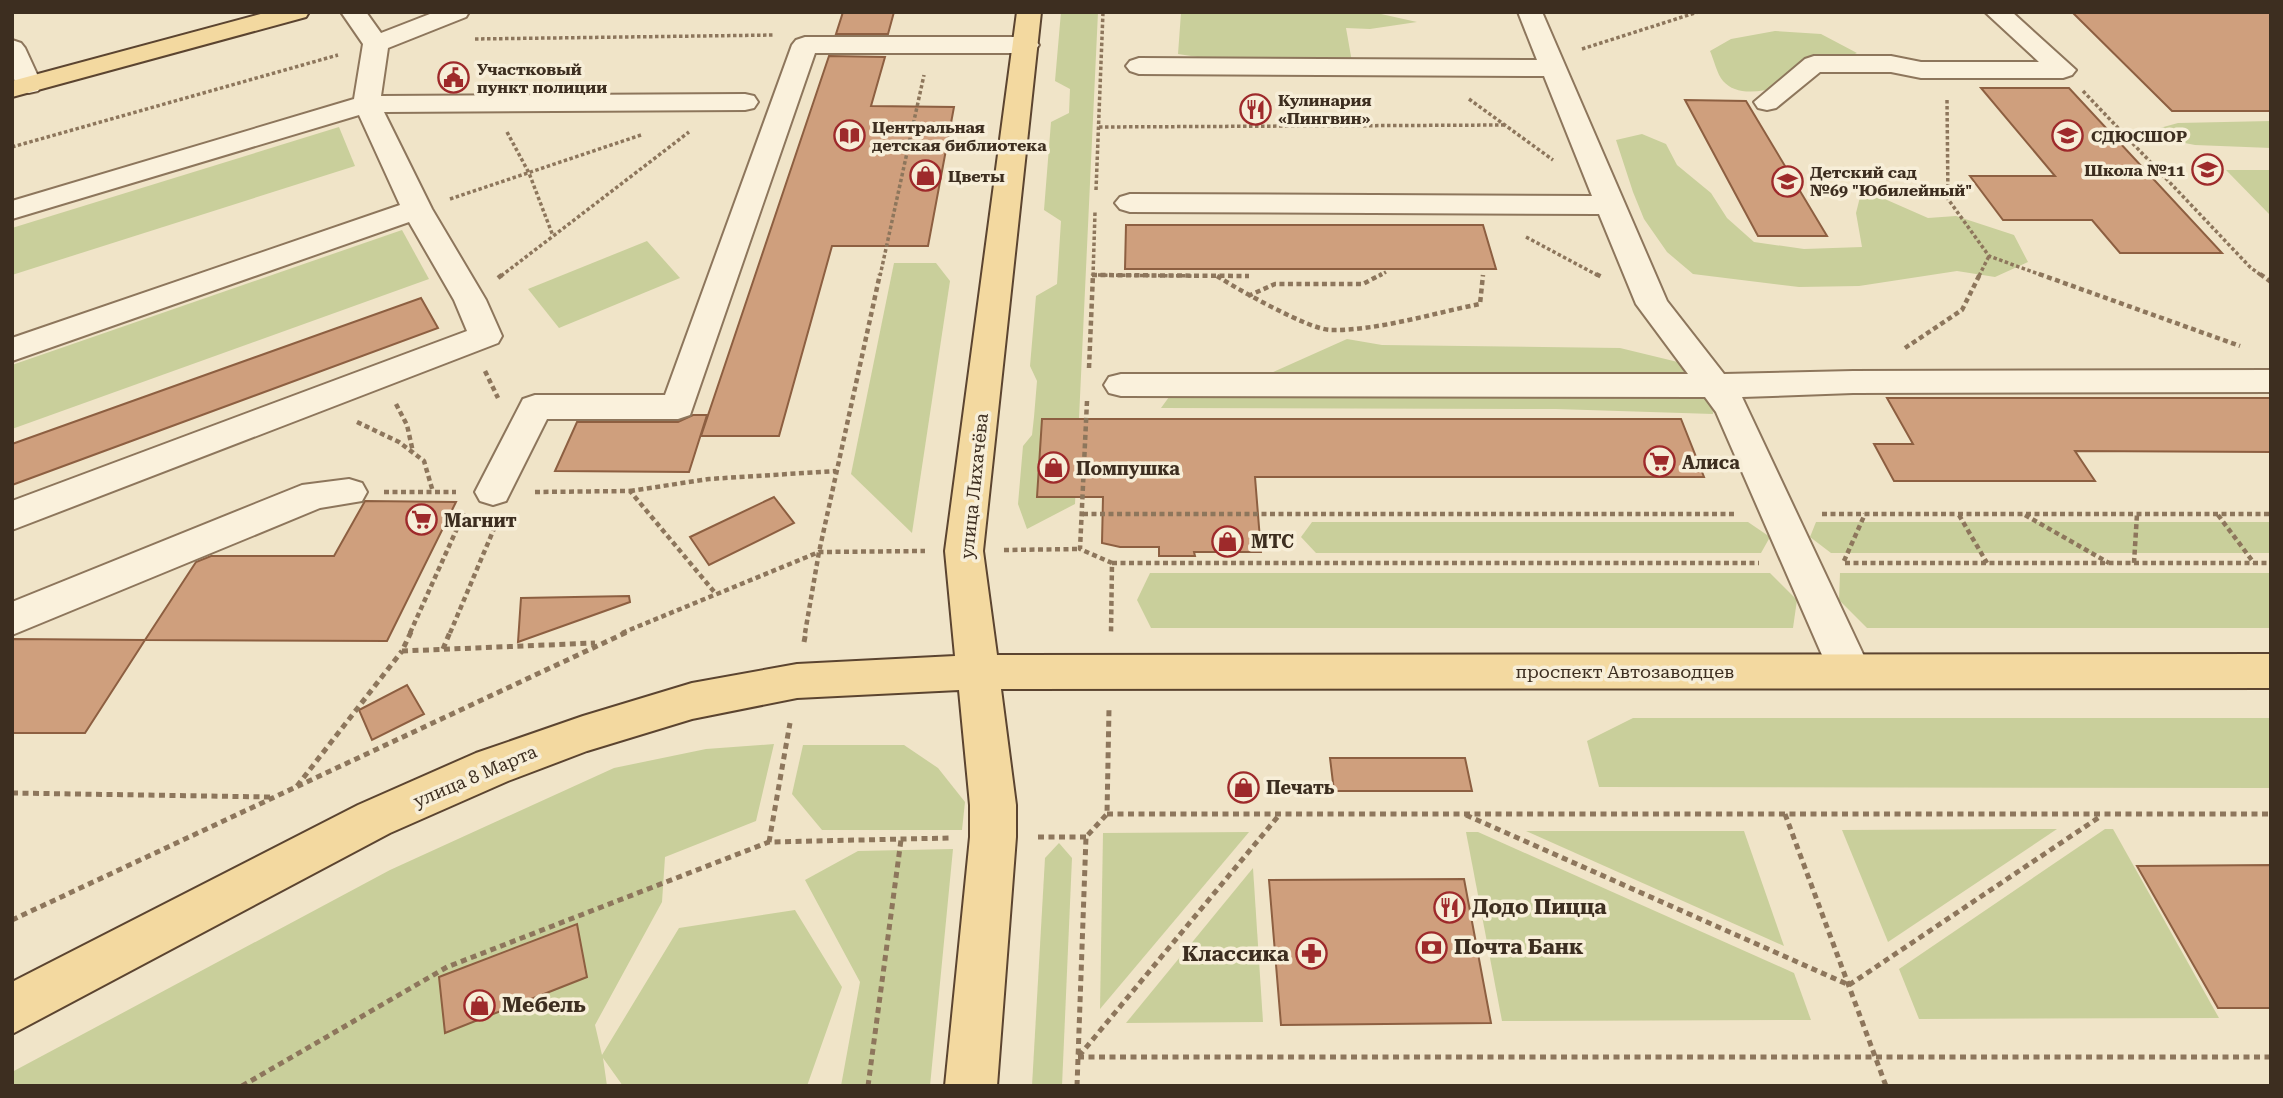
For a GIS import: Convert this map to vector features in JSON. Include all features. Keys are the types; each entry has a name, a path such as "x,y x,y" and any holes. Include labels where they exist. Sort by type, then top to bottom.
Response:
{"main road":[{"path":"21,87 297,12"},
{"name":"улица Лихачёва","path":"971,1086 993,837 993,806 964,551 1030,12"},
{"name":"проспект Автозаводцев","path":"979,672 2271,671"},
{"name":"улица 8 Марта","path":"12,1009 374,819 492,767 583,734 692,701 797,681 979,672"}],"street":[{"path":"12,516 486,336 470,300 418,209 367,104 376,44 353,12"},
{"path":"376,44 457,12"},
{"path":"1531,12 1652,304 1718,386 1732,408 1850,671"},
{"path":"1997,12 2063,70"},
{"path":"492,492 535,407 678,407 803,34 931,46 1026,45"},
{"path":"12,48 21,87"},
{"path":"1139,66 1446,67 1551,63"},
{"path":"1767,102 1814,64 1891,64 1921,70 2063,70"},
{"path":"12,210 367,104 746,102"},
{"path":"1130,203 1610,203"},
{"path":"12,350 418,209"},
{"path":"1121,385 1718,386 1853,382 2271,381"},
{"path":"12,619 315,495 349,492"}],"path":[{"path":"1088,371 1103,12"},
{"path":"1551,63 1698,12"},
{"path":"475,39 803,34"},
{"path":"12,147 376,44"},
{"path":"769,842 818,552 931,46"},
{"path":"1446,67 1471,101 1610,203"},
{"path":"2063,70 2250,267 2271,282"},
{"path":"1948,99 1948,199 1989,256 2245,348"},
{"path":"470,300 689,132 701,102"},
{"path":"492,103 529,173 553,236"},
{"path":"1099,127 1504,125"},
{"path":"418,209 644,134"},
{"path":"1523,236 1652,304"},
{"path":"1853,382 1962,310 1989,256"},
{"path":"1248,296 1275,284 1363,284 1386,272"},
{"path":"1092,275 1249,276"},
{"path":"1217,275 1248,296 1327,330 1373,325 1480,304 1483,275"},
{"path":"471,342 504,409"},
{"path":"382,375 407,425 413,453"},
{"path":"1080,549 1087,398"},
{"path":"305,405 376,429 413,453 424,461 433,492"},
{"path":"349,492 629,491 723,478 836,471"},
{"path":"629,491 716,594"},
{"path":"443,649 492,492"},
{"path":"295,789 402,651 492,492"},
{"path":"1083,514 2271,514"},
{"path":"1866,514 1842,563 2271,563"},
{"path":"1959,514 1987,563"},
{"path":"2025,514 2110,563"},
{"path":"2134,563 2137,514"},
{"path":"2217,514 2254,563"},
{"path":"12,919 295,789 599,643 818,552 1080,549 1112,563 1802,563"},
{"path":"1077,1086 1086,837 1107,814 1112,563"},
{"path":"402,651 599,643"},
{"path":"12,793 276,797"},
{"path":"1107,814 2271,814"},
{"path":"1078,1057 1280,814"},
{"path":"1464,814 1849,985"},
{"path":"1785,814 1886,1086"},
{"path":"1849,985 2103,814"},
{"path":"242,1086 447,967 769,842 1086,837"},
{"path":"868,1086 901,840"},
{"path":"1078,1057 2271,1057"}],"green space":[{"path":"1061,12 1098,12 1075,504 1027,529 1018,504 1023,446 1032,435 1034,417 1037,381 1030,366 1036,296 1057,284 1061,221 1044,210 1051,122 1069,113 1070,89 1055,81"},
{"path":"1372,12 1417,22 1370,29 1346,28 1352,62 1204,61 1204,58 1178,54 1181,13"},
{"path":"1775,31 1821,34 1857,53 1809,76 1770,89 1751,92 1735,89 1723,81 1710,51 1731,39"},
{"path":"2271,121 2271,148 2195,145 2138,134 2178,123"},
{"path":"339,127 355,166 12,275 12,228"},
{"path":"1642,134 1666,144 1677,165 1711,193 1727,218 1754,242 1804,249 1862,247 1856,213 1862,189 1928,218 1956,216 2014,235 2028,262 1995,277 1957,271 1859,286 1799,287 1693,274 1667,252 1644,219 1633,192 1616,140"},
{"path":"2226,170 2271,170 2271,216"},
{"path":"402,230 429,279 12,429 12,365"},
{"path":"647,241 680,278 559,328 528,289"},
{"path":"894,263 936,263 950,281 912,533 851,474"},
{"path":"1347,339 1382,345 1620,348 1686,364 1712,400 1713,414 1556,409 1161,408 1185,375 1271,373"},
{"path":"1312,522 1748,522 1770,537 1761,553 1316,553 1301,537"},
{"path":"1816,522 2271,522 2271,553 1831,553 1810,537"},
{"path":"1150,573 1770,573 1797,600 1793,628 1151,628 1137,600"},
{"path":"1840,573 2271,573 2271,628 1867,628 1839,600"},
{"path":"1633,718 2271,718 2271,788 1599,787 1587,741"},
{"path":"774,744 756,821 665,857 662,902 595,1025 602,1055 679,928 795,910 842,987 807,1086 623,1086 603,1058 607,1086 12,1086 12,1072 390,870 614,768 706,749"},
{"path":"803,745 904,745 938,768 965,802 962,830 822,830 792,794"},
{"path":"2057,829 1888,942 1842,830"},
{"path":"2105,829 2113,829 2219,1018 1919,1019 1899,969"},
{"path":"1526,831 1744,831 1784,946"},
{"path":"1249,832 1100,1009 1103,833"},
{"path":"1466,832 1478,832 1794,973 1811,1020 1502,1021"},
{"path":"1059,843 1072,858 1062,1086 1032,1086 1045,858"},
{"path":"953,849 930,1086 841,1086 860,982 805,880 858,851"},
{"path":"1253,868 1263,1022 1126,1023"}],"building":[{"path":"843,12 894,12 888,34 836,34"},
{"path":"2072,12 2271,12 2271,111 2172,111"},
{"path":"829,56 885,57 871,106 954,107 928,246 832,246 779,436 701,436"},
{"name":"СДЮСШОР","path":"1981,88 2069,88 2222,253 2120,253 2092,220 2003,220 1970,176 2055,176"},
{"path":"1685,100 1746,101 1827,236 1758,236"},
{"path":"1126,225 1483,225 1496,269 1125,269"},
{"path":"421,298 438,328 12,485 12,444"},
{"path":"1887,398 2271,398 2271,452 2075,451 2095,481 1894,481 1874,444 1913,444"},
{"path":"693,415 707,415 689,472 555,471 577,422 678,422"},
{"path":"1042,419 1681,419 1704,477 1255,477 1261,552 1194,552 1195,556 1159,556 1159,547 1120,547 1102,543 1103,497 1037,497"},
{"path":"774,497 794,523 709,565 690,537"},
{"path":"365,501 456,502 387,641 145,640 196,562 211,556 334,556"},
{"path":"629,596 630,602 518,642 521,598"},
{"path":"12,639 145,640 85,733 12,733"},
{"path":"407,685 424,714 372,740 359,710"},
{"path":"1330,758 1465,758 1472,791 1334,791"},
{"path":"2271,865 2271,1008 2218,1008 2137,866"},
{"path":"1464,879 1491,1023 1281,1025 1269,880"},
{"name":"Мебель","path":"577,924 587,977 445,1033 439,977"}],"place":[{"name":"Участковый пункт полиции","path":"454,78"},
{"name":"Кулинария «Пингвин»","path":"1255,109"},
{"name":"Центральная детская библиотека","path":"849,136"},
{"name":"СДЮСШОР","path":"2068,136"},
{"name":"Школа №11","path":"2208,170"},
{"name":"Цветы","path":"925,176"},
{"name":"Детский сад №69 \"Юбилейный\"","path":"1787,181"},
{"name":"Алиса","path":"1659,462"},
{"name":"Помпушка","path":"1053,468"},
{"name":"Магнит","path":"421,520"},
{"name":"МТС","path":"1228,541"},
{"name":"Печать","path":"1243,787"},
{"name":"Додо Пицца","path":"1449,907"},
{"name":"Почта Банк","path":"1431,947"},
{"name":"Классика","path":"1312,954"},
{"name":"Мебель","path":"479,1005"}]}
